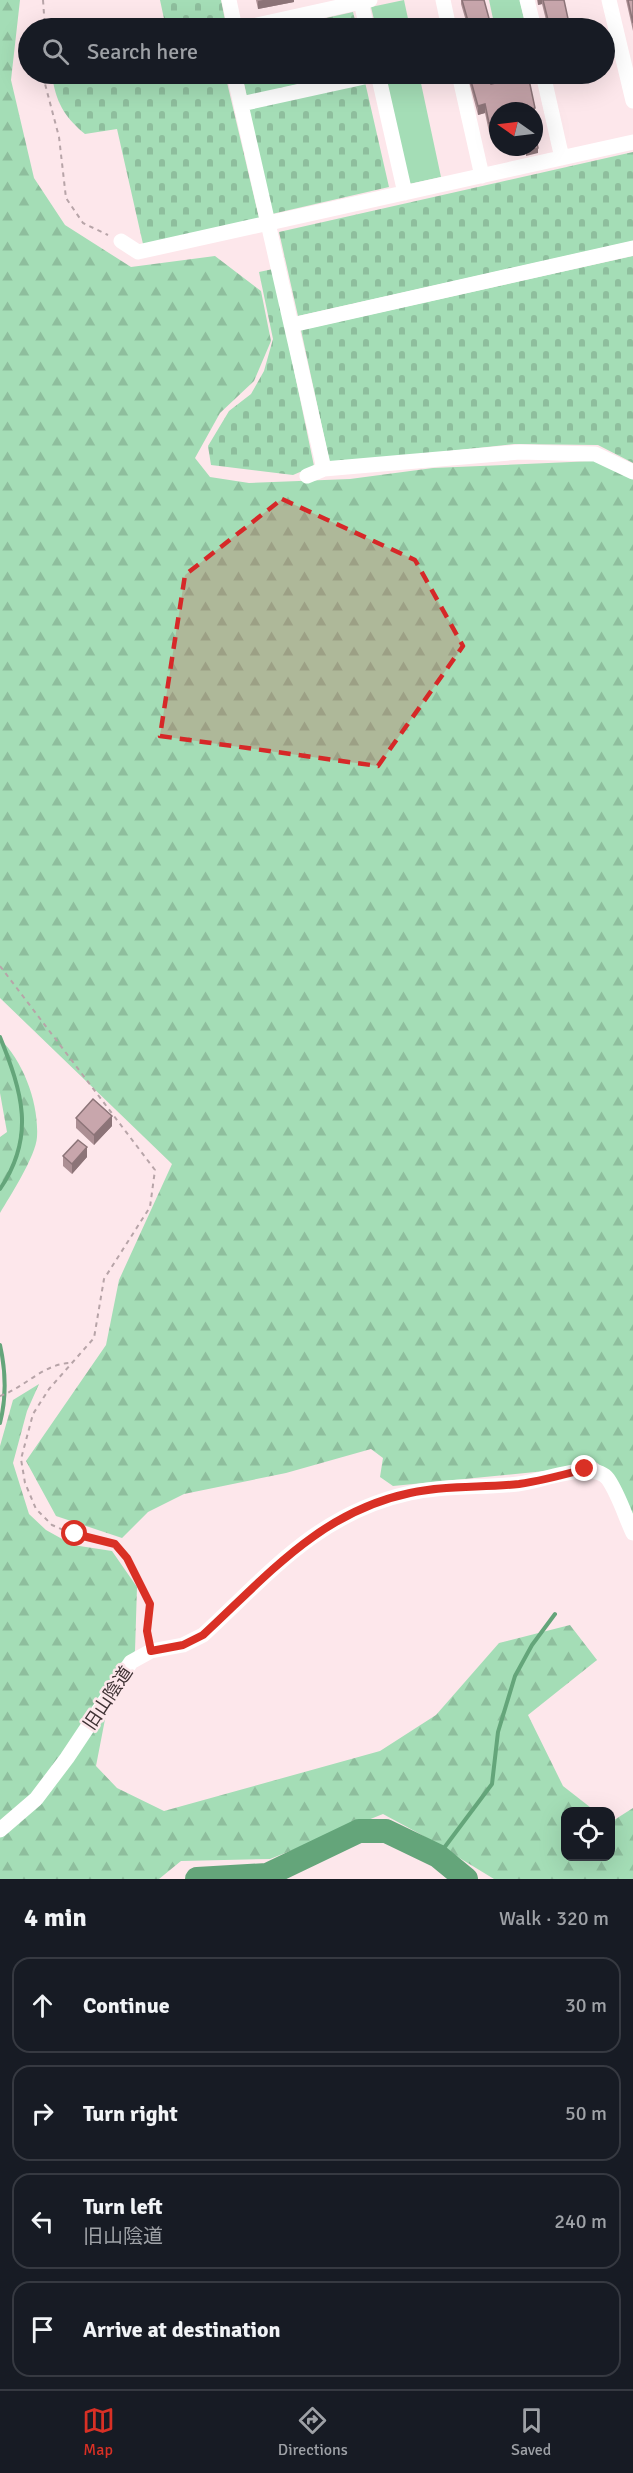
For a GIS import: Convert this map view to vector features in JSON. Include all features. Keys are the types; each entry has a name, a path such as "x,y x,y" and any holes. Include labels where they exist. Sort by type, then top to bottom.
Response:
{"street":[{"path":"229,0 233,18"},
{"path":"442,0 446,18"},
{"path":"527,0 532,18"},
{"path":"609,0 613,18"},
{"path":"275,18 313,6 366,1 367,18"},
{"path":"615,25 633,101"},
{"path":"236,84 324,470"},
{"path":"241,104 332,84"},
{"path":"380,84 405,193"},
{"path":"461,84 482,176"},
{"path":"545,84 562,158"},
{"path":"121,241 138,252 633,142"},
{"path":"292,325 633,248"},
{"path":"307,476 324,470 520,452 595,454 633,472"},
{"name":"旧山陰道","path":"0,1830 36,1799 131,1662 151,1651 183,1645 203,1635 304,1541 332,1521 364,1506 410,1493 456,1486 518,1484 585,1469 600,1471 608,1479 633,1533"}],"path":[{"path":"42,0 44,18"},
{"path":"45,84 59,137 66,198 83,223 121,241"},
{"path":"0,966 104,1099 155,1170 150,1207 104,1279 94,1338 70,1363 33,1414 21,1459 26,1483 36,1509 52,1525 75,1534 115,1544 127,1558 150,1604 147,1631 151,1651"},
{"path":"0,1396 39,1373 70,1363"}],"highlighted area":[{"path":"282,499 415,560 463,646 378,766 160,736 185,575"}],"green space":[{"path":"0,0 20,0 11,80 34,178 65,225 131,267 215,256 261,291 271,341 254,381 220,413 195,458 210,477 249,483 350,479 433,468 594,461 633,476 633,1521 612,1478 607,1471 592,1460 555,1470 393,1486 380,1477 383,1458 371,1449 286,1473 184,1494 148,1512 122,1538 56,1516 26,1461 106,1345 119,1280 172,1164 0,998"},
{"path":"160,0 221,0 225,18 164,18"},
{"path":"404,0 408,18 374,18 371,7"},
{"path":"489,0 520,0 524,18 493,18"},
{"path":"353,12 354,18 326,18"},
{"path":"54,84 227,84 259,218 143,244 117,129 85,134 68,117 57,97"},
{"path":"244,84 299,84 247,97"},
{"path":"357,84 365,84 389,187 272,214 247,110"},
{"path":"387,84 421,84 441,177 409,184"},
{"path":"633,152 633,241 298,316 279,232"},
{"path":"633,256 633,463 598,445 514,444 330,464 301,330"},
{"path":"273,269 314,466 293,475 211,465 208,446 229,411 251,394 264,371 273,339 259,272"},
{"path":"0,1039 16,1059 28,1084 35,1111 37,1137 27,1165 0,1213 0,1137 7,1132 0,1093"},
{"path":"39,1384 27,1411 13,1463 29,1514 46,1530 73,1545 112,1551 137,1587 135,1651 112,1683 96,1766 117,1788 164,1811 380,1751 436,1715 499,1643 570,1625 597,1660 528,1715 563,1786 590,1807 561,1807 561,1861 615,1861 615,1819 633,1808 633,1879 494,1879 383,1814 270,1859 181,1861 159,1879 0,1879 0,1446 13,1400"}],"building":[{"path":"462,0 484,0 489,18 467,18"},
{"path":"543,0 564,0 568,18 548,18"},
{"path":"628,0 633,0 633,23"},
{"path":"472,84 530,84 534,102 489,102 489,123 485,104 478,106"},
{"path":"93,1099 112,1116 94,1135 76,1118"},
{"path":"78,1140 87,1147 72,1164 63,1156"}],"waterway":[{"path":"0,1037 14,1076 22,1114 22,1132 18,1151 11,1170 0,1189"},
{"path":"0,1345 5,1384 0,1423"},
{"path":"438,1856 492,1784 498,1732 515,1676 532,1645 555,1614"},
{"path":"197,1879 267,1875 359,1831 386,1831 438,1856 466,1879"}],"route":[{"path":"75,1534 115,1544 127,1558 150,1604 147,1631 151,1651 183,1645 203,1635 304,1541 332,1521 364,1506 410,1493 456,1486 518,1484 585,1469"}]}
